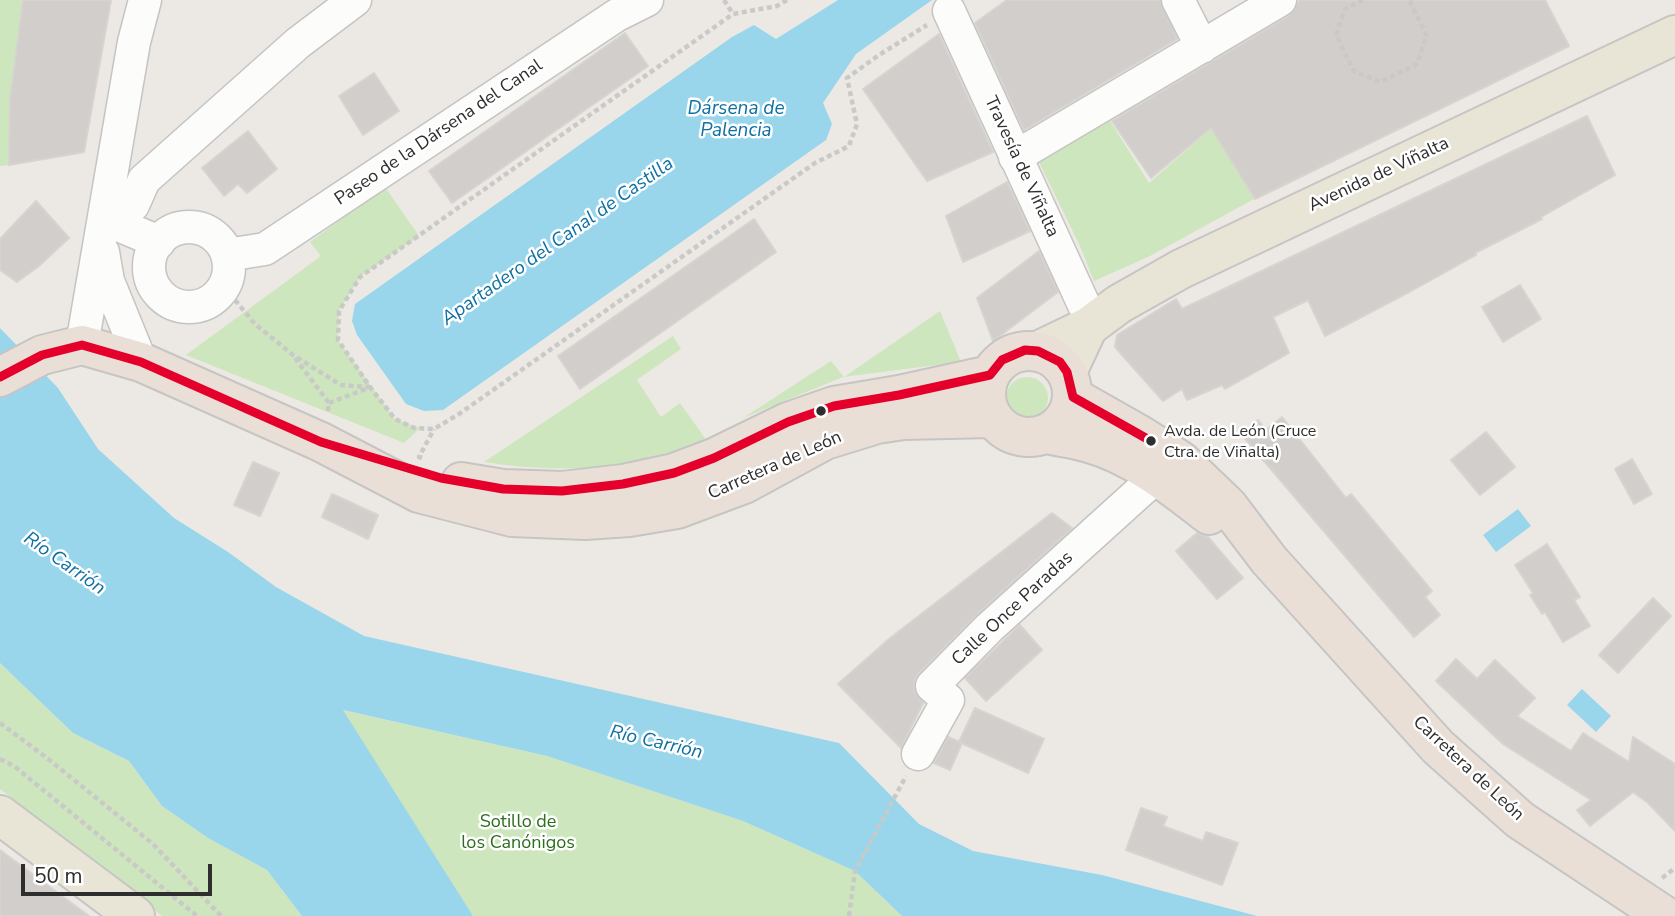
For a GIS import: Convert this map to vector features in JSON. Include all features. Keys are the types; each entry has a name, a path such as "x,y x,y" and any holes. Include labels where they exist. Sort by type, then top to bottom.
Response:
{"highway":[{"name":"Carretera de León","path":"0,377 41,355 82,345 141,362 325,426 441,478 503,489 562,491 622,484 674,473 714,458 788,422 834,406 899,395 990,374"},
{"path":"1025,350 1059,373 1065,419 1057,428 1032,437 1017,436 1004,429 993,418 986,397 990,374 1002,360 1025,350"},
{"name":"Carretera de León","path":"1059,373 1140,435 1181,461 1228,506 1269,560 1438,747 1520,820 1665,916"},
{"name":"Carretera de León","path":"325,426 419,493 512,517 585,520 629,517 677,509 744,484 825,440 877,425 903,420 993,418"},
{"name":"Carretera de León","path":"1046,434 1091,443 1126,458 1269,560"}],"main road":[{"name":"Avenida de Viñalta","path":"1091,325 1119,304 1181,269 1675,35"},
{"path":"1059,373 1091,325"},
{"path":"0,815 135,916"}],"street":[{"path":"141,362 108,281 112,214 134,41 145,0"},
{"path":"82,345 112,214 144,180 298,43 355,0"},
{"name":"Paseo de la Dársena del Canal","path":"228,255 265,249 617,15 647,0"},
{"path":"1178,0 1202,47"},
{"path":"1015,157 1280,0"},
{"name":"Travesía de Viñalta","path":"949,11 1091,325"},
{"path":"112,214 164,237"},
{"path":"192,227 204,230 222,244 228,255 229,268 224,287 209,303 182,307 169,302 159,293 152,281 149,267 152,253 164,237 192,227"},
{"name":"Calle Once Paradas","path":"918,754 948,700 932,686 989,628 1156,477"}],"path":[{"path":"724,0 733,14"},
{"path":"787,0 777,6 733,14 360,277 339,311 338,340 395,419 414,428 434,429 459,414 815,163 849,146 857,124 848,78 949,11"},
{"path":"1363,0 1345,9 1336,35 1354,71 1381,82 1417,64 1427,36 1410,2 1406,0"},
{"path":"224,287 256,324 293,355 341,385 370,387"},
{"path":"293,355 329,402 325,426"},
{"path":"329,402 370,387"},
{"path":"0,723 153,844 222,916"},
{"path":"849,916 855,871 918,754"},
{"path":"0,759 14,766 197,916"}],"green space":[{"path":"0,0 23,0 10,99 9,165 0,166"},
{"path":"1107,116 1149,183 1211,129 1254,199 1150,256 1094,281 1036,156"},
{"path":"385,187 419,236 360,277 339,311 338,340 395,419 420,428 404,443 186,355 321,256 310,242"},
{"path":"940,311 961,362 844,377"},
{"path":"673,336 681,349 637,380 661,417 680,403 707,441 645,459 589,468 536,468 484,462"},
{"path":"831,361 843,377 743,418"},
{"path":"1027,377 1042,383 1048,398 1042,413 1027,419 1012,413 1006,398 1012,383"},
{"path":"0,663 73,733 129,761 162,806 208,838 267,870 302,916 162,916 0,789"},
{"name":"Sotillo de los Canónigos","path":"342,710 547,756 743,821 855,871 902,916 473,916"}],"water":[{"name":"Dársena de Palencia","path":"838,0 932,0 856,54 823,103 832,124 826,140 443,410 424,411 406,404 357,335 352,321 355,304 732,37 754,25 776,39"},
{"name":"Río Carrión","path":"0,328 58,388 98,449 174,518 276,587 364,636 839,743 919,824 973,851 1102,875 1257,916 902,916 855,871 743,821 547,756 343,710 473,916 302,916 267,870 208,838 162,806 129,761 73,733 0,663"},
{"path":"1518,509 1531,526 1496,552 1483,535"},
{"path":"1582,689 1611,716 1596,732 1567,705"}],"building":[{"path":"23,0 111,0 84,152 9,165 10,99"},
{"path":"1007,0 1160,0 1177,39 1024,130 975,23"},
{"path":"1300,0 1545,0 1569,46 1255,199 1211,128 1151,178 1112,121 1289,16"},
{"path":"625,33 648,66 452,203 429,171"},
{"path":"939,34 993,152 927,181 863,89"},
{"path":"374,73 399,111 363,135 339,96"},
{"path":"1587,116 1615,175 1541,217 1542,219 1325,336 1308,300 1273,317 1289,353 1225,389 1222,385 1187,400 1182,389 1163,401 1115,347 1117,335 1176,299 1182,309"},
{"path":"248,131 277,169 247,193 238,184 224,196 202,168"},
{"path":"1007,182 1030,231 963,262 946,216"},
{"path":"36,201 69,238 17,282 0,270 0,239"},
{"path":"754,219 776,252 580,389 558,356"},
{"path":"1039,251 1058,292 993,341 977,298"},
{"path":"1520,285 1541,319 1503,342 1482,307"},
{"path":"1282,417 1346,498 1351,494 1432,591 1425,597 1440,615 1414,637 1241,434 1258,420 1266,430"},
{"path":"1486,432 1515,467 1480,495 1451,460"},
{"path":"1632,459 1652,494 1634,504 1615,469"},
{"path":"253,462 279,473 260,516 234,505"},
{"path":"332,494 378,515 368,539 322,517"},
{"path":"1052,513 1072,528 977,614 918,674 914,681 914,691 923,703 901,748 838,684 889,639"},
{"path":"1197,533 1208,537 1243,578 1217,599 1176,551"},
{"path":"1547,544 1580,597 1574,600 1590,626 1563,642 1545,612 1542,614 1530,595 1533,593 1515,565"},
{"path":"1653,598 1671,616 1618,673 1599,655"},
{"path":"1020,625 1042,650 986,701 965,678"},
{"path":"1456,659 1477,679 1495,660 1535,698 1517,716 1571,751 1583,733 1629,762 1633,737 1675,764 1675,831 1648,803 1633,792 1590,826 1577,810 1591,800 1503,744 1436,681"},
{"path":"975,708 1044,739 1028,773 959,742"},
{"path":"948,737 962,743 950,770 934,763"},
{"path":"1141,808 1167,817 1163,826 1203,841 1206,832 1238,843 1222,885 1126,850"},
{"path":"0,850 89,916 0,916"}],"transit line":[{"path":"0,377 42,355 82,345 141,362 321,442 441,478 503,489 562,491 623,484 674,473 714,458 788,422 834,406 990,375 1002,360 1025,350 1038,351 1060,362 1067,372 1073,397 1151,441"}],"place":[{"name":"Avda. de León (Cruce Ctra. de Viñalta)","path":"1151,441"}],"water label":[{"name":"Apartadero del Canal de Castilla","path":"558,242"}]}
